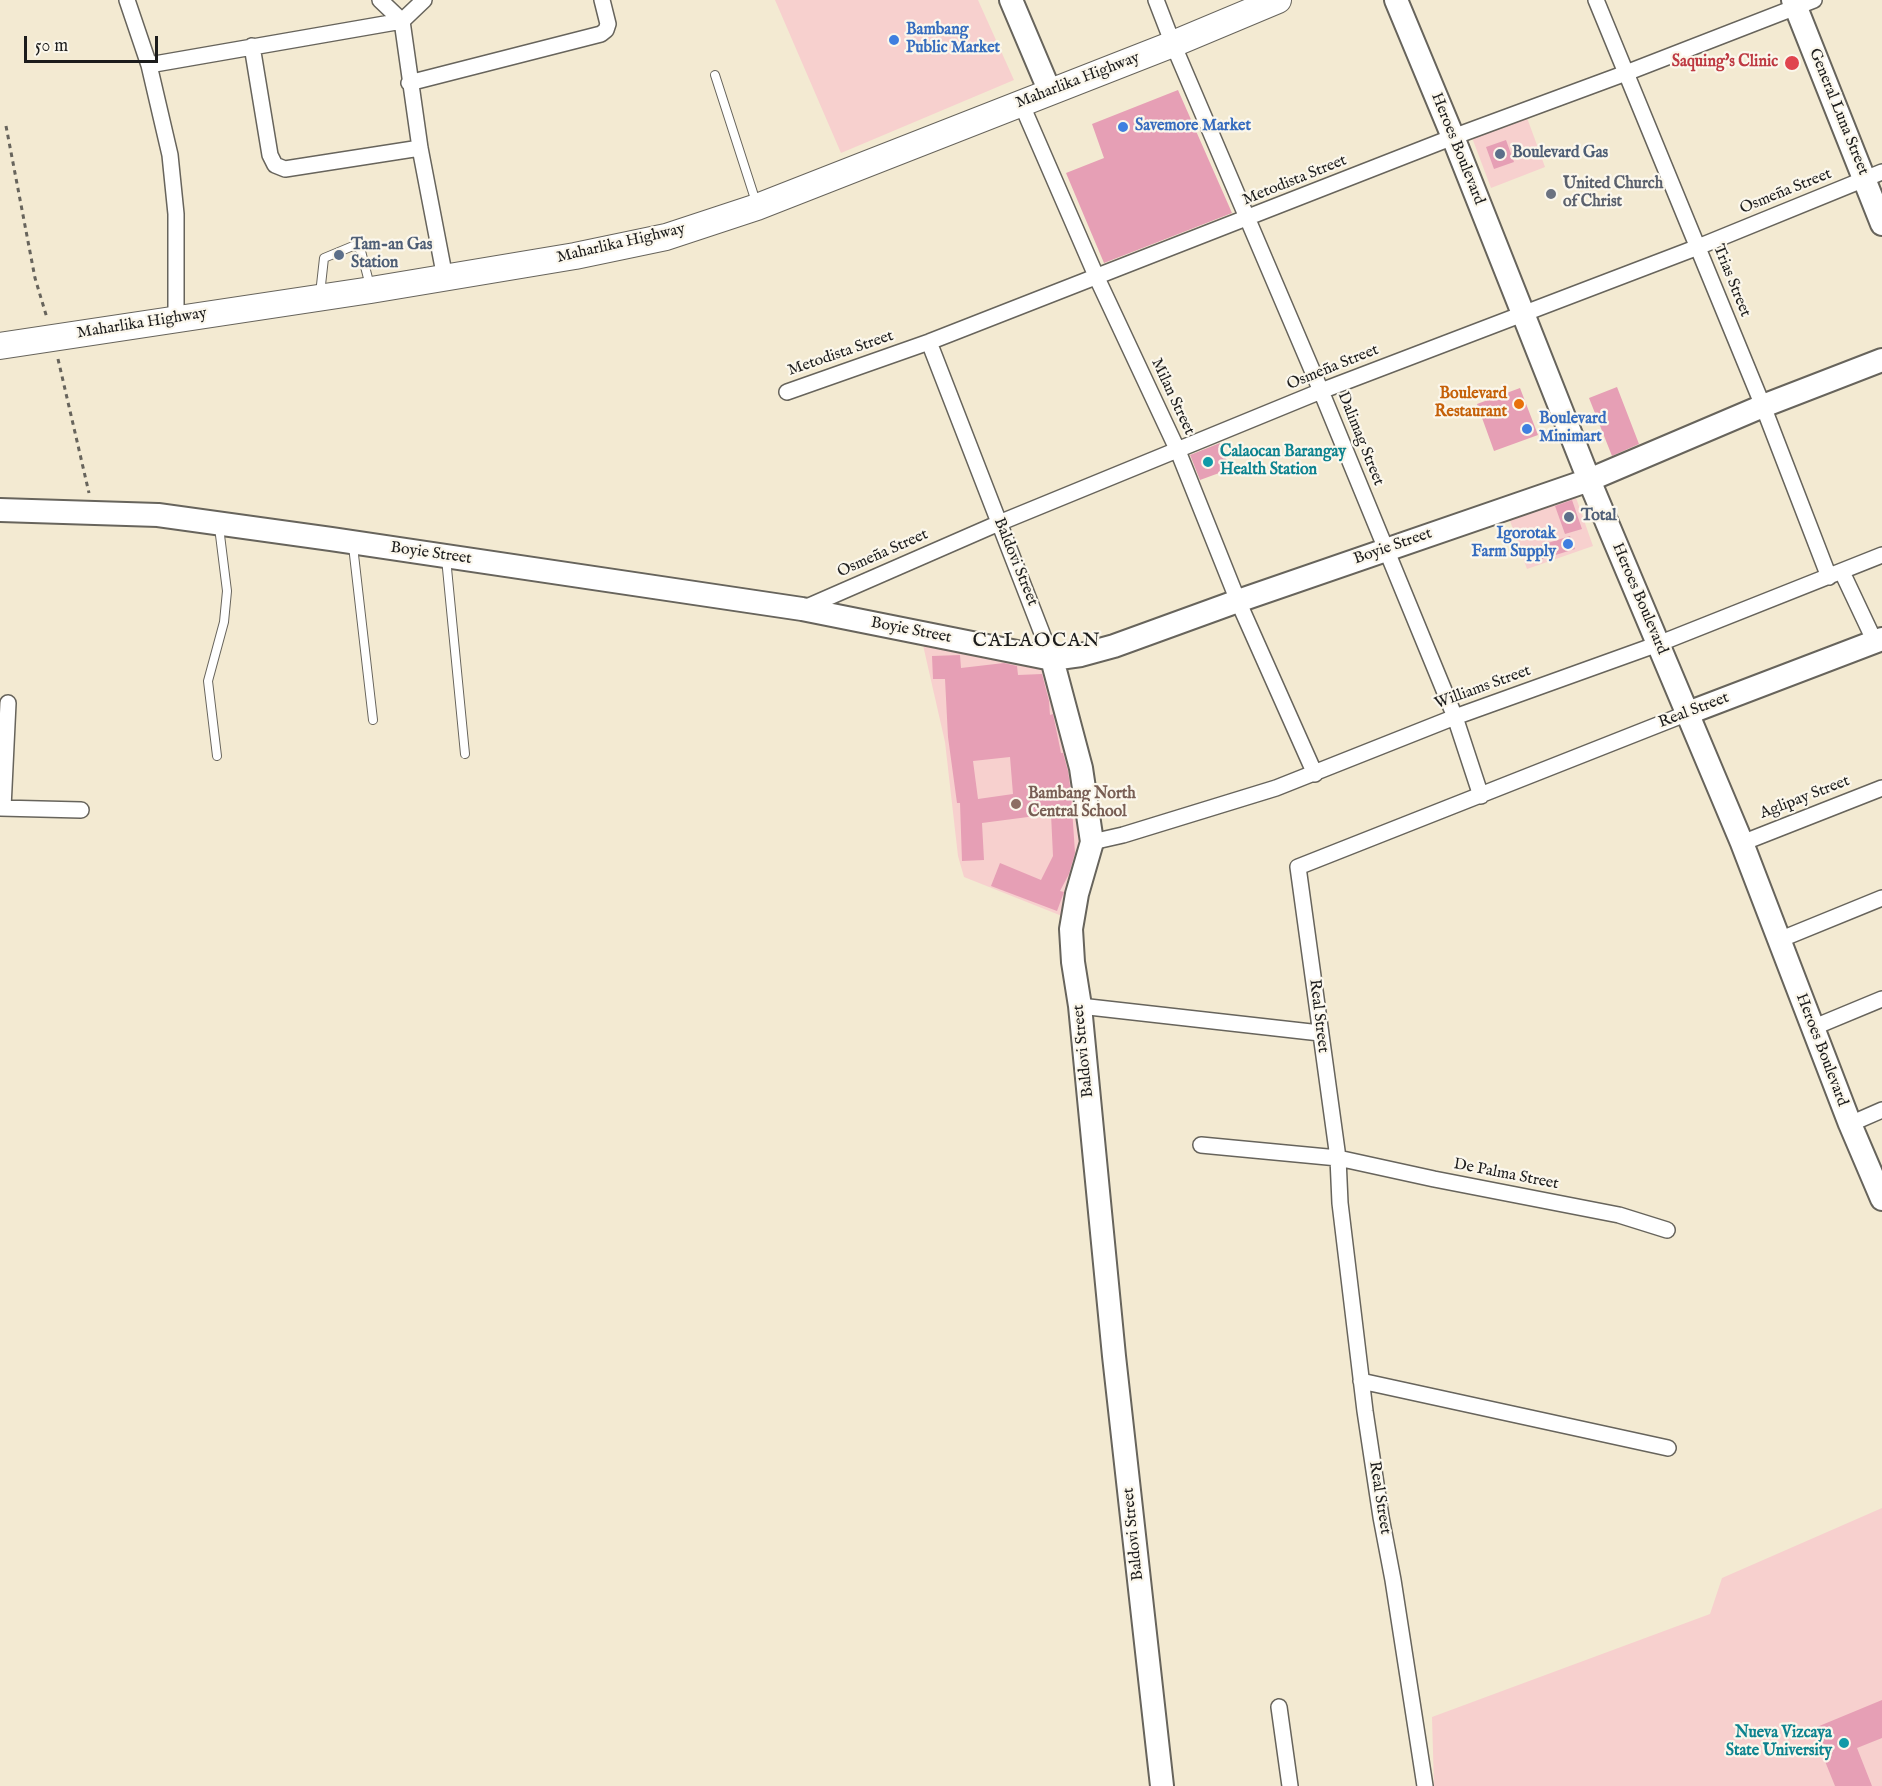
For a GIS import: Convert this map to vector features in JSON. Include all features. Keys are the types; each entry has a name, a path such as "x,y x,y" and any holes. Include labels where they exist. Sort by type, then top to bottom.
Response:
{"main road":[{"name":"Maharlika Highway","path":"0,346 445,278 575,256 666,237 757,207 1173,44 1278,0"}],"street":[{"path":"127,0 149,65 170,155 176,214 176,318"},
{"path":"380,0 402,21 409,83 445,278"},
{"path":"149,65 402,21 424,0"},
{"path":"409,83 601,34 606,30 608,24 602,0"},
{"path":"1011,0 1050,92"},
{"name":"Dalimag Street","path":"1156,0 1455,717 1481,796"},
{"name":"Heroes Boulevard","path":"1396,0 1454,137 1589,480 1742,843 1812,1028 1882,1198"},
{"name":"Trias Street","path":"1596,0 1763,406 1835,574 1878,641"},
{"name":"Metodista Street","path":"787,392 929,342 1097,278 1454,137 1626,73 1801,2"},
{"name":"General Luna Street","path":"1801,2 1874,176 1882,224"},
{"path":"252,46 270,155 275,165 285,169 420,148"},
{"name":"Milan Street","path":"1021,103 1097,278 1178,451 1238,601 1315,774"},
{"name":"Osmeña Street","path":"802,609 999,523 1321,391 1698,247 1874,176"},
{"name":"Baldovi Street","path":"929,342 1052,659 1081,768 1092,842 1077,894 1071,929 1073,962 1080,1006 1114,1356 1162,1786"},
{"name":"Boyie Street","path":"0,510 159,515 352,542 802,609 1052,659 1081,655 1114,646 1589,480 1763,406 1882,360"},
{"name":"Williams Street","path":"1092,842 1124,835 1315,774 1455,717 1658,644 1882,555"},
{"name":"Real Street","path":"1425,1786 1361,1381 1340,1203 1338,1158 1298,867 1688,713 1878,641"},
{"path":"8,702 2,808 81,810"},
{"name":"Aglipay Street","path":"1742,843 1882,788"},
{"path":"1779,940 1882,898"},
{"path":"1812,1028 1882,999"},
{"path":"1080,1006 1320,1033"},
{"path":"1850,1124 1882,1110"},
{"name":"De Palma Street","path":"1201,1145 1338,1158 1619,1215 1667,1230"},
{"path":"1361,1381 1668,1448"},
{"path":"1279,1707 1290,1786"}],"lane":[{"path":"715,75 757,207"},
{"path":"320,297 324,258 353,246 358,247 361,251 371,290"},
{"path":"217,756 208,681 224,622 227,591 219,524"},
{"path":"352,542 374,720"},
{"path":"446,556 465,754"}],"path":[{"path":"6,126 35,279 53,338 94,512"}],"shaded area":[{"name":"Bambang Public Market","path":"775,0 978,0 1014,80 841,153"},
{"path":"1526,115 1545,167 1491,188 1471,135"},
{"path":"1574,492 1593,546 1527,569 1508,515"},
{"name":"Bambang North Central School","path":"923,645 1049,665 1085,841 1067,918 964,877 958,856 945,742"},
{"path":"1882,1508 1882,1786 1434,1786 1432,1717 1710,1614 1722,1578"}],"building":[{"path":"1178,90 1232,213 1104,263 1066,173 1104,158 1092,124"},
{"name":"Boulevard Gas","path":"1506,140 1514,162 1494,169 1486,147"},
{"path":"1617,387 1639,444 1612,456 1589,398"},
{"path":"1520,388 1538,435 1494,451 1477,404"},
{"name":"Calaocan Barangay Health Station","path":"1220,443 1230,469 1200,480 1190,455"},
{"name":"Total","path":"1572,500 1582,529 1565,534 1555,506"},
{"path":"1570,536 1575,549 1536,561 1532,548"},
{"name":"Bambang North Central School","path":"960,655 961,668 1004,663 1017,666 1018,675 1042,674 1050,715 1053,714 1061,753 1063,753 1068,771 1075,853 1069,874 1060,891 1064,892 1057,911 991,886 1000,863 1041,880 1053,856 1051,814 982,823 984,860 962,861 960,803 957,803 948,737 945,679 933,679 932,656","holes":["1010,757 1013,794 978,799 973,761"]},
{"name":"Nueva Vizcaya State University","path":"1882,1700 1882,1738 1857,1748 1872,1786 1835,1786 1812,1729"}],"place":[{"name":"Bambang Public Market","path":"894,40"},
{"name":"Saquing's Clinic","path":"1792,63"},
{"name":"Savemore Market","path":"1123,127"},
{"name":"Boulevard Gas","path":"1500,154"},
{"name":"United Church of Christ","path":"1551,194"},
{"name":"Tam-an Gas Station","path":"339,255"},
{"name":"Boulevard Restaurant","path":"1519,404"},
{"name":"Boulevard Minimart","path":"1527,429"},
{"name":"Calaocan Barangay Health Station","path":"1208,462"},
{"name":"Total","path":"1569,517"},
{"name":"Igorotak Farm Supply","path":"1568,544"},
{"name":"Bambang North Central School","path":"1016,804"},
{"name":"Nueva Vizcaya State University","path":"1844,1743"}],"district":[{"name":"CALAOCAN","path":"1037,642"}]}
